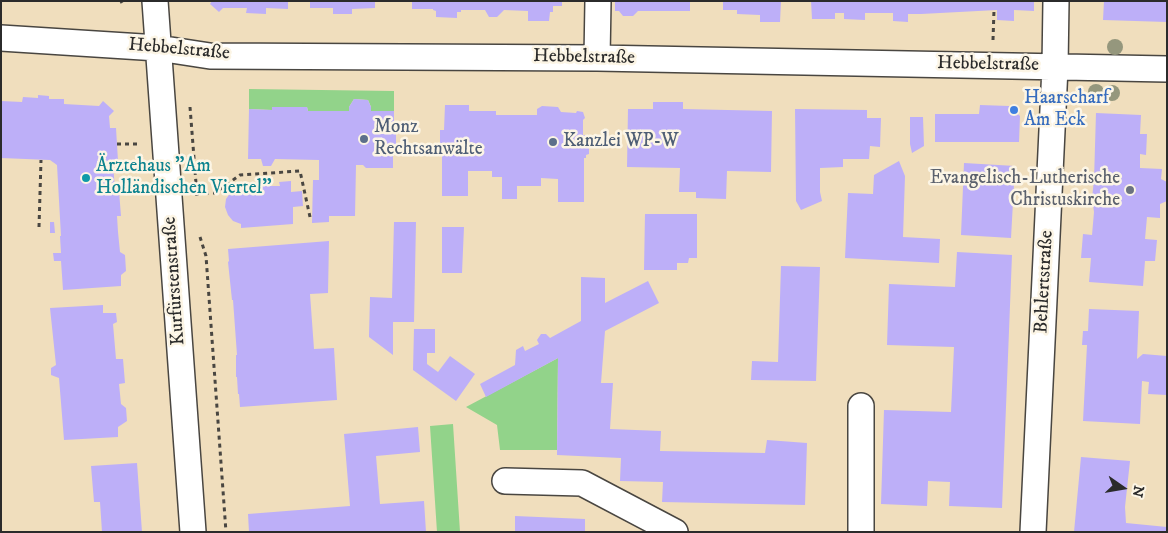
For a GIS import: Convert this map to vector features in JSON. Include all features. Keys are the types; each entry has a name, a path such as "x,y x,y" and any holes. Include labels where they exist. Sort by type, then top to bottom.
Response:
{"street":[{"name":"Kurfürstenstraße","path":"155,1 193,532"},
{"path":"597,58 598,1"},
{"name":"Behlertstraße","path":"1033,532 1055,67 1056,1"},
{"name":"Hebbelstraße","path":"1,38 158,48 210,56 597,58 1167,69"},
{"path":"861,406 861,532"},
{"path":"504,481 582,483 675,532"}],"path":[{"path":"190,104 197,203"},
{"path":"117,144 138,144"},
{"path":"39,227 41,160"},
{"path":"197,193 215,193 240,175 300,171 310,217"},
{"path":"198,231 206,256 226,532"}],"green space":[{"path":"249,89 394,91 394,111 371,111 368,100 354,99 349,107 349,111 308,111 307,107 273,107 272,110 249,109"},
{"path":"558,358 557,450 500,450 497,425 466,407"},
{"path":"453,424 460,532 437,532 430,426"}],"building":[{"path":"212,1 288,1 288,9 266,8 266,14 246,13 247,8 223,8 219,12 210,4"},
{"path":"310,1 375,1 375,8 352,9 352,14 333,14 333,8 310,8"},
{"path":"412,1 562,1 562,6 553,6 553,12 550,12 549,21 528,21 528,11 504,10 497,17 489,17 485,10 461,10 461,12 457,12 457,18 436,17 436,11 433,9 412,9"},
{"path":"615,1 690,1 690,11 638,11 633,16 623,16 619,11 615,11"},
{"path":"723,1 781,1 780,22 760,22 760,15 737,14 737,10 723,10"},
{"path":"811,1 1034,1 1034,11 1014,10 1014,21 997,20 997,10 908,14 908,22 893,21 893,13 865,13 865,20 844,19 844,13 835,13 835,19 812,19"},
{"path":"1104,1 1167,1 1167,22 1103,20"},
{"name":"Ärztehaus \"Am Holländischen Viertel\"","path":"38,95 49,96 49,99 64,99 64,104 99,106 103,101 114,111 109,116 110,128 116,128 118,161 113,162 115,191 119,191 121,216 117,216 118,232 120,252 125,255 126,271 121,275 121,286 63,290 61,261 54,261 53,253 61,253 57,165 50,160 1,158 1,101 22,102 23,97 38,98"},
{"path":"354,99 368,100 371,111 394,111 396,150 393,150 393,168 366,168 363,165 356,165 355,216 329,216 329,222 312,223 313,180 319,180 319,160 275,159 271,166 263,166 261,159 248,159 249,109 272,110 272,107 307,107 308,111 349,111 349,107"},
{"path":"653,102 683,102 683,109 772,111 771,172 727,171 726,199 696,198 696,192 679,192 680,168 627,167 628,109 653,109"},
{"path":"445,105 469,105 469,111 496,111 496,115 537,115 537,109 542,106 558,107 561,112 583,112 585,118 583,120 583,135 589,138 589,154 584,158 584,202 558,202 558,179 541,178 541,186 517,186 517,199 502,199 502,177 492,177 492,171 468,171 468,196 442,196 440,130 444,130"},
{"path":"980,105 1009,106 1020,116 1019,142 935,142 935,114 979,114"},
{"path":"795,109 867,110 867,118 881,118 880,147 870,146 869,159 843,159 843,167 820,168 822,201 801,210 796,201"},
{"path":"1096,113 1141,115 1140,134 1147,134 1146,155 1140,154 1140,168 1162,169 1161,179 1167,182 1167,201 1160,204 1160,218 1147,217 1145,239 1157,240 1155,261 1145,261 1143,286 1089,282 1091,258 1081,258 1083,234 1092,235"},
{"path":"910,117 923,117 924,146 912,153 910,144"},
{"path":"899,161 905,176 903,237 940,239 939,263 845,258 848,193 873,194 874,175"},
{"path":"964,163 1015,166 1011,238 961,235"},
{"path":"291,181 291,192 302,191 303,206 293,207 293,224 241,228 241,224 233,221 228,215 225,207 226,199 231,192 239,188 238,184 250,184 250,188 259,187 259,183 271,182 271,186 280,186 279,182"},
{"path":"645,214 697,214 697,258 689,258 688,263 677,263 677,270 644,270"},
{"path":"50,222 54,222 55,233 50,233"},
{"path":"394,222 416,222 414,322 393,322 393,355 369,337 369,335 370,297 392,298"},
{"path":"442,227 464,227 462,273 442,273"},
{"path":"329,241 328,293 310,294 314,349 334,348 337,400 240,407 236,377 237,355 228,249"},
{"path":"957,252 1012,255 1002,508 949,506 950,482 928,481 927,506 881,504 884,410 951,412 954,347 887,345 889,284 955,287"},
{"path":"781,266 820,267 816,381 751,380 752,361 778,362"},
{"path":"581,277 605,278 605,303 648,281 659,303 605,331 601,383 613,383 610,429 661,431 660,451 765,453 767,440 807,443 805,505 662,502 663,482 620,481 621,458 557,455 558,358 486,397 480,384 515,365 516,350 523,346 525,351 539,344 537,340 541,334 546,334 550,338 581,321"},
{"path":"103,305 103,313 116,313 117,322 113,324 116,359 123,359 125,383 119,384 121,404 126,408 127,421 118,427 118,437 64,440 59,378 51,375 51,368 56,365 50,308"},
{"path":"1089,309 1139,311 1137,359 1143,354 1167,356 1167,395 1148,394 1149,382 1142,381 1140,424 1083,421 1087,345 1082,345 1083,331 1088,331"},
{"path":"414,329 435,329 435,353 427,353 427,364 438,372 450,356 475,374 456,401 413,370"},
{"path":"418,427 420,452 376,456 380,504 424,501 426,532 249,532 248,514 350,506 344,434"},
{"path":"1081,457 1130,461 1125,507 1126,523 1167,527 1167,532 1074,532"},
{"path":"137,463 142,532 102,532 100,502 94,502 91,466"},
{"path":"515,516 585,519 585,532 515,532"}],"place":[{"name":"Haarscharf Am Eck","path":"1014,110"},
{"name":"Monz Rechtsanwälte","path":"364,139"},
{"name":"Kanzlei WP-W","path":"553,142"},
{"name":"Ärztehaus \"Am Holländischen Viertel\"","path":"86,178"},
{"name":"Evangelisch-Lutherische Christuskirche","path":"1130,190"}]}
